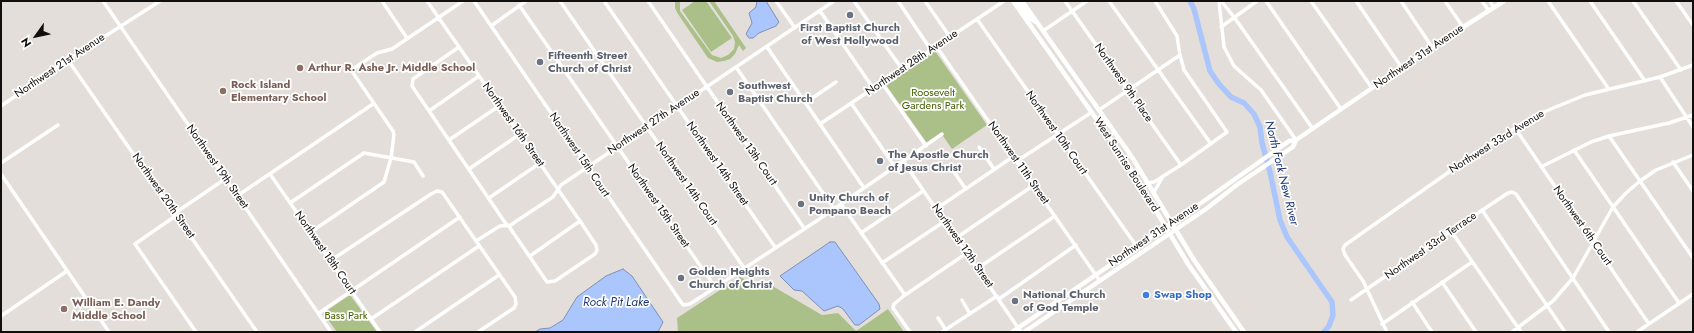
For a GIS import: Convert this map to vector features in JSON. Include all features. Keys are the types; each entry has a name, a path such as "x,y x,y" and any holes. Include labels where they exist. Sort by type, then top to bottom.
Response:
{"main road":[{"name":"West Sunrise Boulevard","path":"1013,1 1126,161 1169,235 1236,332"},
{"path":"1018,1 1031,19 1038,23"},
{"name":"West Sunrise Boulevard","path":"1022,1 1099,110 1148,183 1194,260 1244,332"},
{"name":"Northwest 31st Avenue","path":"1021,330 1096,275 1166,228 1242,173 1289,141 1296,140 1313,129 1432,47 1504,1"},
{"path":"1088,106 1095,110 1099,110"},
{"path":"1092,112 1097,113 1104,118"},
{"name":"Northwest 31st Avenue","path":"1012,332 1021,330 1100,281 1169,235 1293,146 1296,140"},
{"path":"1238,184 1242,173"}],"street":[{"name":"Northwest 19th Street","path":"103,1 331,332"},
{"name":"Northwest 21st Avenue","path":"1,106 68,60 160,1"},
{"path":"382,1 407,38"},
{"name":"Northwest 16th Street","path":"427,1 580,221 597,250 595,254 555,282 547,282 530,256"},
{"path":"310,232 384,182 391,158 394,135 351,70 377,53 392,49 463,1"},
{"name":"Northwest 15th Court","path":"474,1 680,302 687,306 715,287"},
{"path":"491,26 526,1"},
{"name":"Northwest 14th Court","path":"560,1 744,268"},
{"name":"Northwest 14th Street","path":"604,1 775,248"},
{"name":"Northwest 13th Court","path":"648,1 804,228"},
{"path":"776,1 794,28"},
{"name":"Northwest 27th Avenue","path":"476,241 500,226 515,222 553,197 561,185 834,1"},
{"path":"854,1 902,69"},
{"path":"898,1 931,50"},
{"path":"925,1 950,37"},
{"name":"Northwest 28th Avenue","path":"820,124 1004,1"},
{"name":"Northwest 9th Place","path":"1065,1 1181,165"},
{"path":"1043,31 1087,1"},
{"path":"1109,1 1211,144"},
{"path":"1148,183 1181,165 1227,132 1184,70 1177,36 1155,1"},
{"path":"1220,1 1234,18 1313,129"},
{"path":"1220,1 1221,27 1224,47 1234,66 1261,90 1296,140"},
{"path":"1221,27 1257,1"},
{"path":"1266,1 1341,109"},
{"path":"1311,1 1372,88"},
{"path":"1356,1 1402,68"},
{"path":"1401,1 1432,47"},
{"path":"1445,1 1463,27"},
{"path":"1482,1 1489,11"},
{"path":"1490,1 1494,8"},
{"path":"1548,1 1608,88"},
{"path":"1590,1 1645,81"},
{"path":"1633,1 1681,70"},
{"path":"1676,1 1693,25"},
{"name":"Northwest 15th Street","path":"519,5 715,287"},
{"path":"820,11 873,88"},
{"name":"Northwest 10th Court","path":"977,19 1137,247"},
{"name":"Northwest 11th Street","path":"936,46 1100,281"},
{"path":"459,47 413,79 412,86 507,224 530,256 580,221"},
{"path":"767,47 864,188"},
{"path":"1099,110 1180,55"},
{"name":"Northwest 20th Street","path":"68,60 257,332"},
{"name":"Northwest 33rd Avenue","path":"1367,290 1345,255 1343,249 1345,245 1476,153 1534,116 1566,102 1608,88 1660,77 1693,65"},
{"path":"736,67 834,209"},
{"path":"429,111 479,76"},
{"path":"1660,77 1693,127"},
{"path":"805,103 836,82"},
{"path":"882,82 926,146"},
{"path":"851,103 895,167"},
{"path":"237,196 373,104"},
{"path":"449,140 499,106"},
{"path":"1017,161 1092,112"},
{"path":"1541,167 1574,150 1609,136 1669,123 1693,115"},
{"path":"1,163 58,125"},
{"name":"Northwest 6th Court","path":"1515,128 1649,324"},
{"path":"469,169 520,134"},
{"path":"715,287 834,209 942,134"},
{"path":"1609,136 1693,258"},
{"path":"979,147 994,169"},
{"path":"1574,150 1679,303"},
{"path":"290,203 364,153 414,162 423,176"},
{"path":"1512,332 1548,306 1573,278 1613,207 1626,193 1656,170 1693,155"},
{"path":"936,209 1014,156"},
{"name":"Northwest 12th Street","path":"903,161 1021,330"},
{"path":"1673,162 1693,191"},
{"path":"489,198 540,163"},
{"path":"950,166 965,188"},
{"path":"1,174 109,332"},
{"name":"Northwest 18th Court","path":"270,174 380,332"},
{"path":"1154,192 1164,175"},
{"path":"196,332 135,244 174,217 225,178"},
{"path":"956,238 1034,185"},
{"path":"330,261 431,194 437,191 442,192 515,297 516,304 514,308 478,332"},
{"path":"861,233 923,191"},
{"name":"Northwest 33rd Terrace","path":"1351,300 1482,210 1508,193 1512,192 1516,194 1573,278"},
{"path":"841,204 905,295"},
{"path":"1482,210 1565,332"},
{"path":"978,268 1055,216"},
{"path":"318,313 460,217"},
{"path":"882,263 945,221"},
{"path":"1451,231 1521,332"},
{"path":"371,319 479,246"},
{"path":"938,318 944,331 1076,246"},
{"path":"910,332 893,306 905,295 967,253"},
{"path":"1382,324 1472,262"},
{"path":"1,316 67,271"},
{"path":"415,332 499,275"},
{"path":"1573,278 1609,332"},
{"path":"1442,282 1476,332"},
{"path":"1367,290 1385,331"},
{"path":"1637,332 1693,294"},
{"path":"962,300 970,314"},
{"path":"1412,302 1432,332"}],"green space":[{"path":"675,1 680,1 680,11 712,55 721,58 728,55 734,49 735,42 733,36 709,1 714,1 746,48 743,51 739,45 735,54 730,59 724,61 717,62 708,58 678,14 675,8"},
{"path":"695,1 706,1 732,38 711,52 682,10"},
{"name":"Roosevelt Gardens Park","path":"935,51 987,125 952,149 941,133 927,143 886,85"},
{"path":"740,277 748,281 769,284 822,315 838,313 856,331 888,309 904,332 678,332 677,318"},
{"name":"Bass Park","path":"350,295 377,332 337,332 323,313"}],"water":[{"path":"757,1 766,1 779,22 776,26 759,33 753,38 749,38 746,34 752,23 749,13 756,7"},
{"path":"830,242 835,242 879,304 880,309 859,325 855,325 843,309 838,306 824,311 802,291 794,290 780,276"},
{"name":"Rock Pit Lake","path":"623,269 632,276 663,322 658,332 535,332 540,329 550,328 563,320 577,297 606,276"}],"waterway":[{"name":"North Fork New River","path":"1190,1 1194,9 1210,71 1231,97 1244,103 1254,114 1260,127 1262,143 1280,220 1287,237 1332,302 1333,315 1329,326 1324,332"}],"place":[{"name":"First Baptist Church of West Hollywood","path":"850,15"},
{"name":"Fifteenth Street Church of Christ","path":"540,62"},
{"name":"Arthur R. Ashe Jr. Middle School","path":"300,68"},
{"name":"Rock Island Elementary School","path":"223,91"},
{"name":"Southwest Baptist Church","path":"730,92"},
{"name":"The Apostle Church of Jesus Christ","path":"880,161"},
{"name":"Unity Church of Pompano Beach","path":"801,204"},
{"name":"Golden Heights Church of Christ","path":"681,278"},
{"name":"Swap Shop","path":"1146,295"},
{"name":"National Church of God Temple","path":"1015,301"},
{"name":"William E. Dandy Middle School","path":"64,309"}]}
